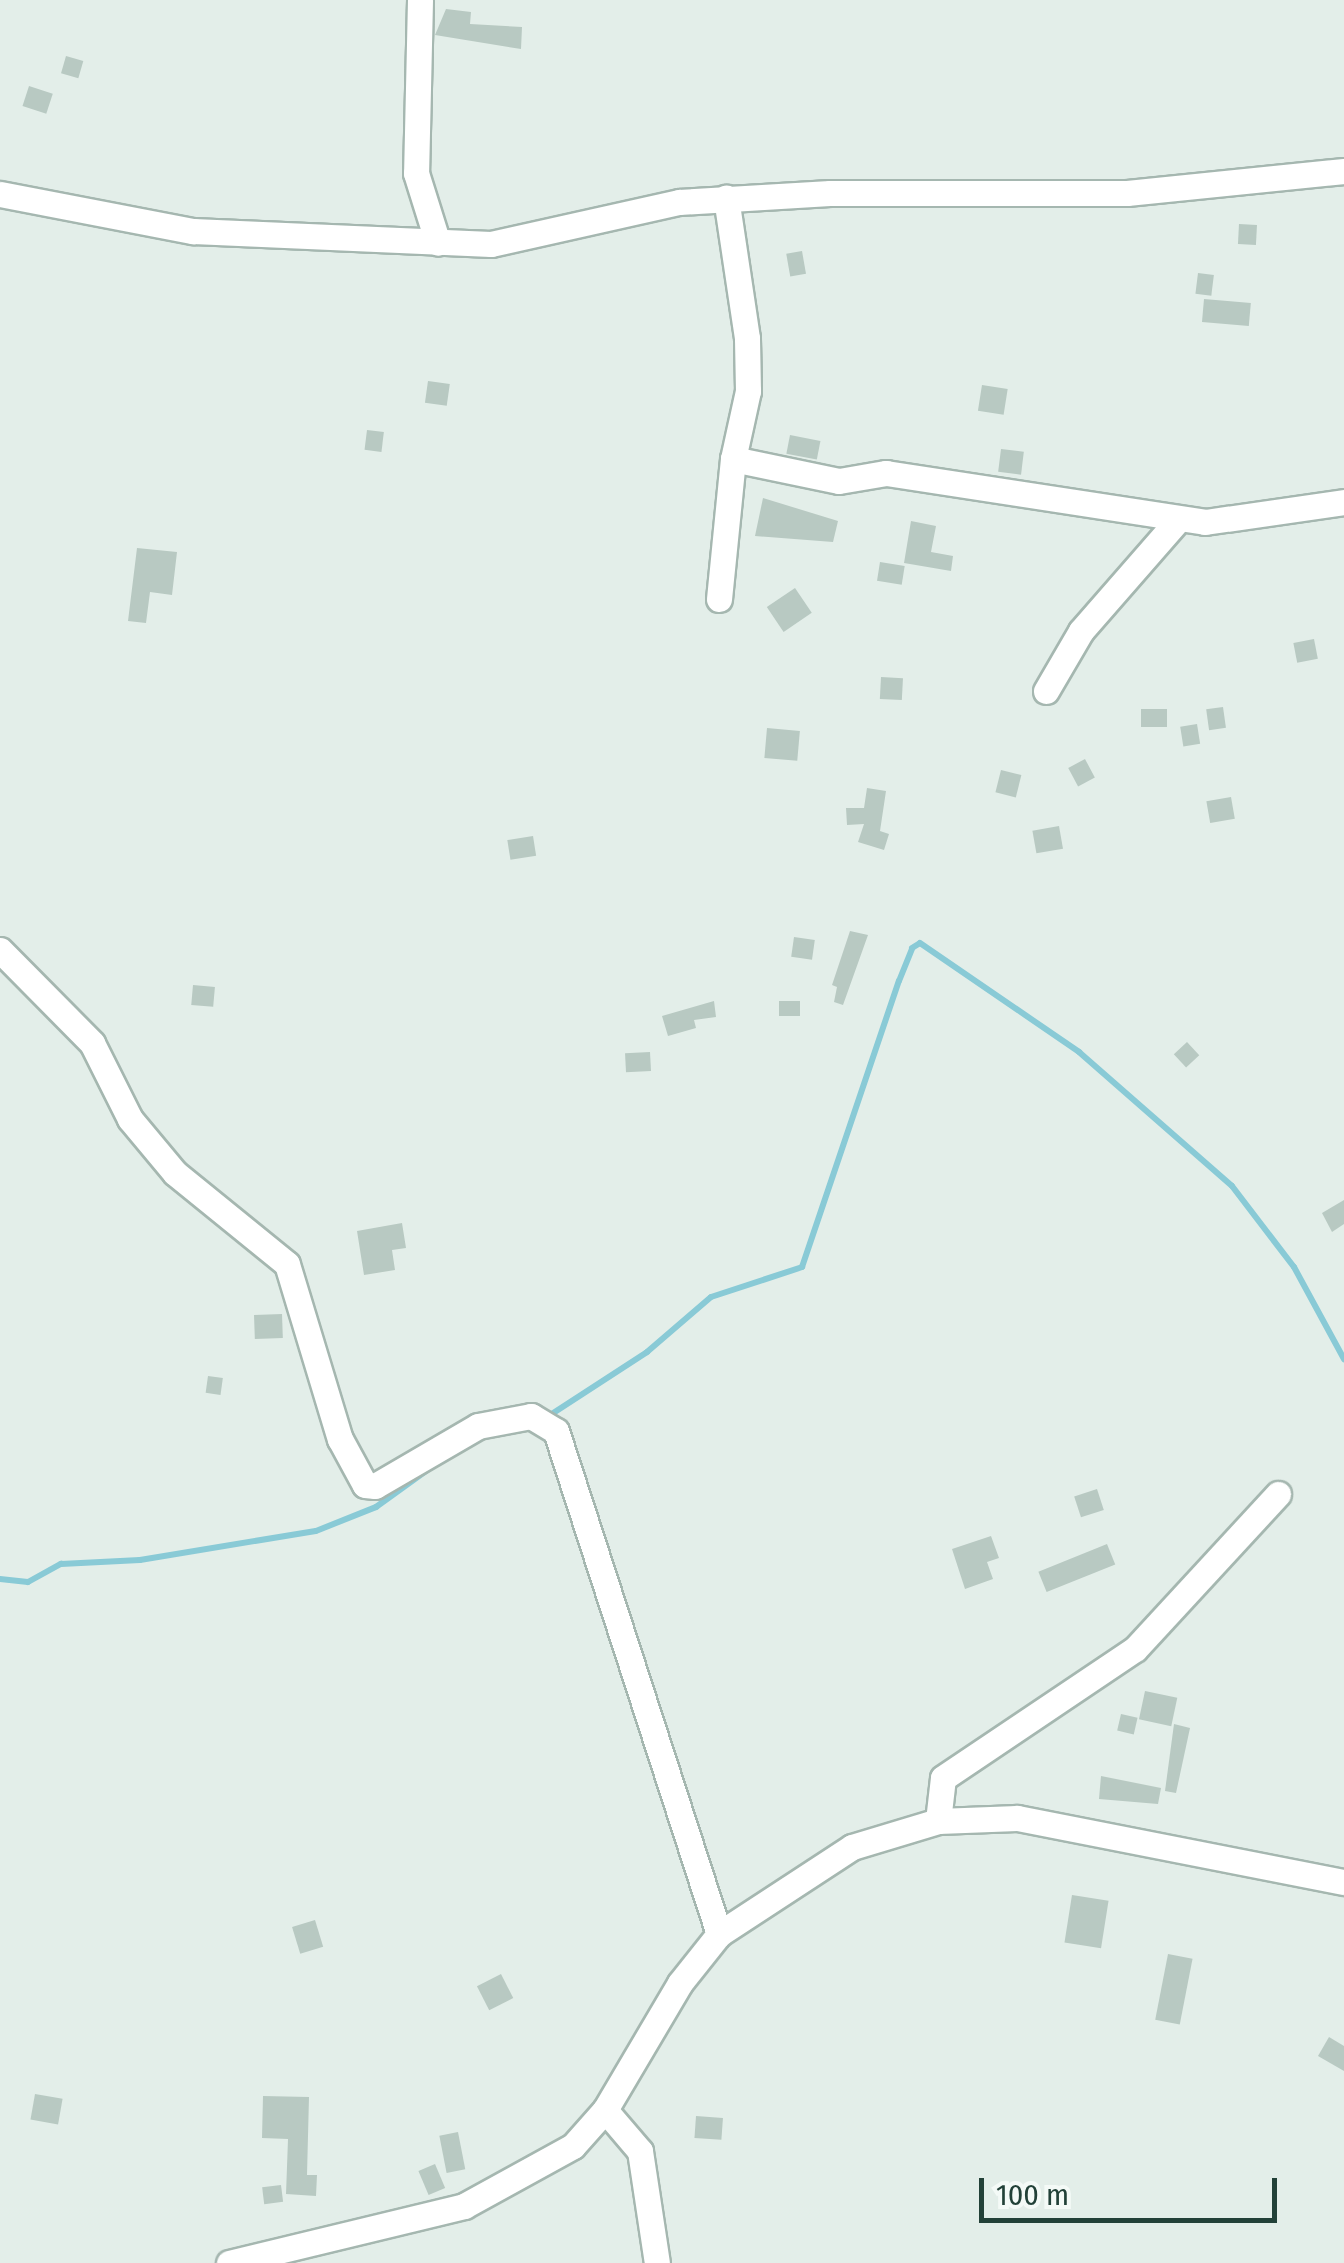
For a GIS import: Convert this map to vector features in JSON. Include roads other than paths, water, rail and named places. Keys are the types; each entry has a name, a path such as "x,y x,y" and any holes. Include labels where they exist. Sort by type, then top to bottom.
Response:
{"street":[{"path":"420,0 416,173 438,243"},
{"path":"0,194 193,230 491,244 614,214 726,198 1126,192 1344,171"},
{"path":"719,599 733,459 748,392 747,338 726,198"},
{"path":"733,459 839,481 886,473 1178,520 1344,502"},
{"path":"1046,691 1081,632 1178,520"},
{"path":"0,950 92,1042 130,1120 175,1173 287,1264 340,1439 365,1485 376,1486 478,1426 530,1416 556,1431 719,1934"},
{"path":"938,1821 943,1778 1135,1649 1278,1494"},
{"path":"229,2263 464,2206 573,2146 606,2110 680,1982 719,1934 852,1847 938,1821 1016,1818 1344,1882"},
{"path":"606,2110 640,2151 657,2263"}],"waterway":[{"path":"544,1419 647,1352 711,1297 802,1267 899,981 912,948 920,943 1079,1052 1232,1186 1294,1267 1344,1359"},
{"path":"0,1579 28,1582 61,1564 140,1560 316,1531 376,1507 433,1466"}]}
